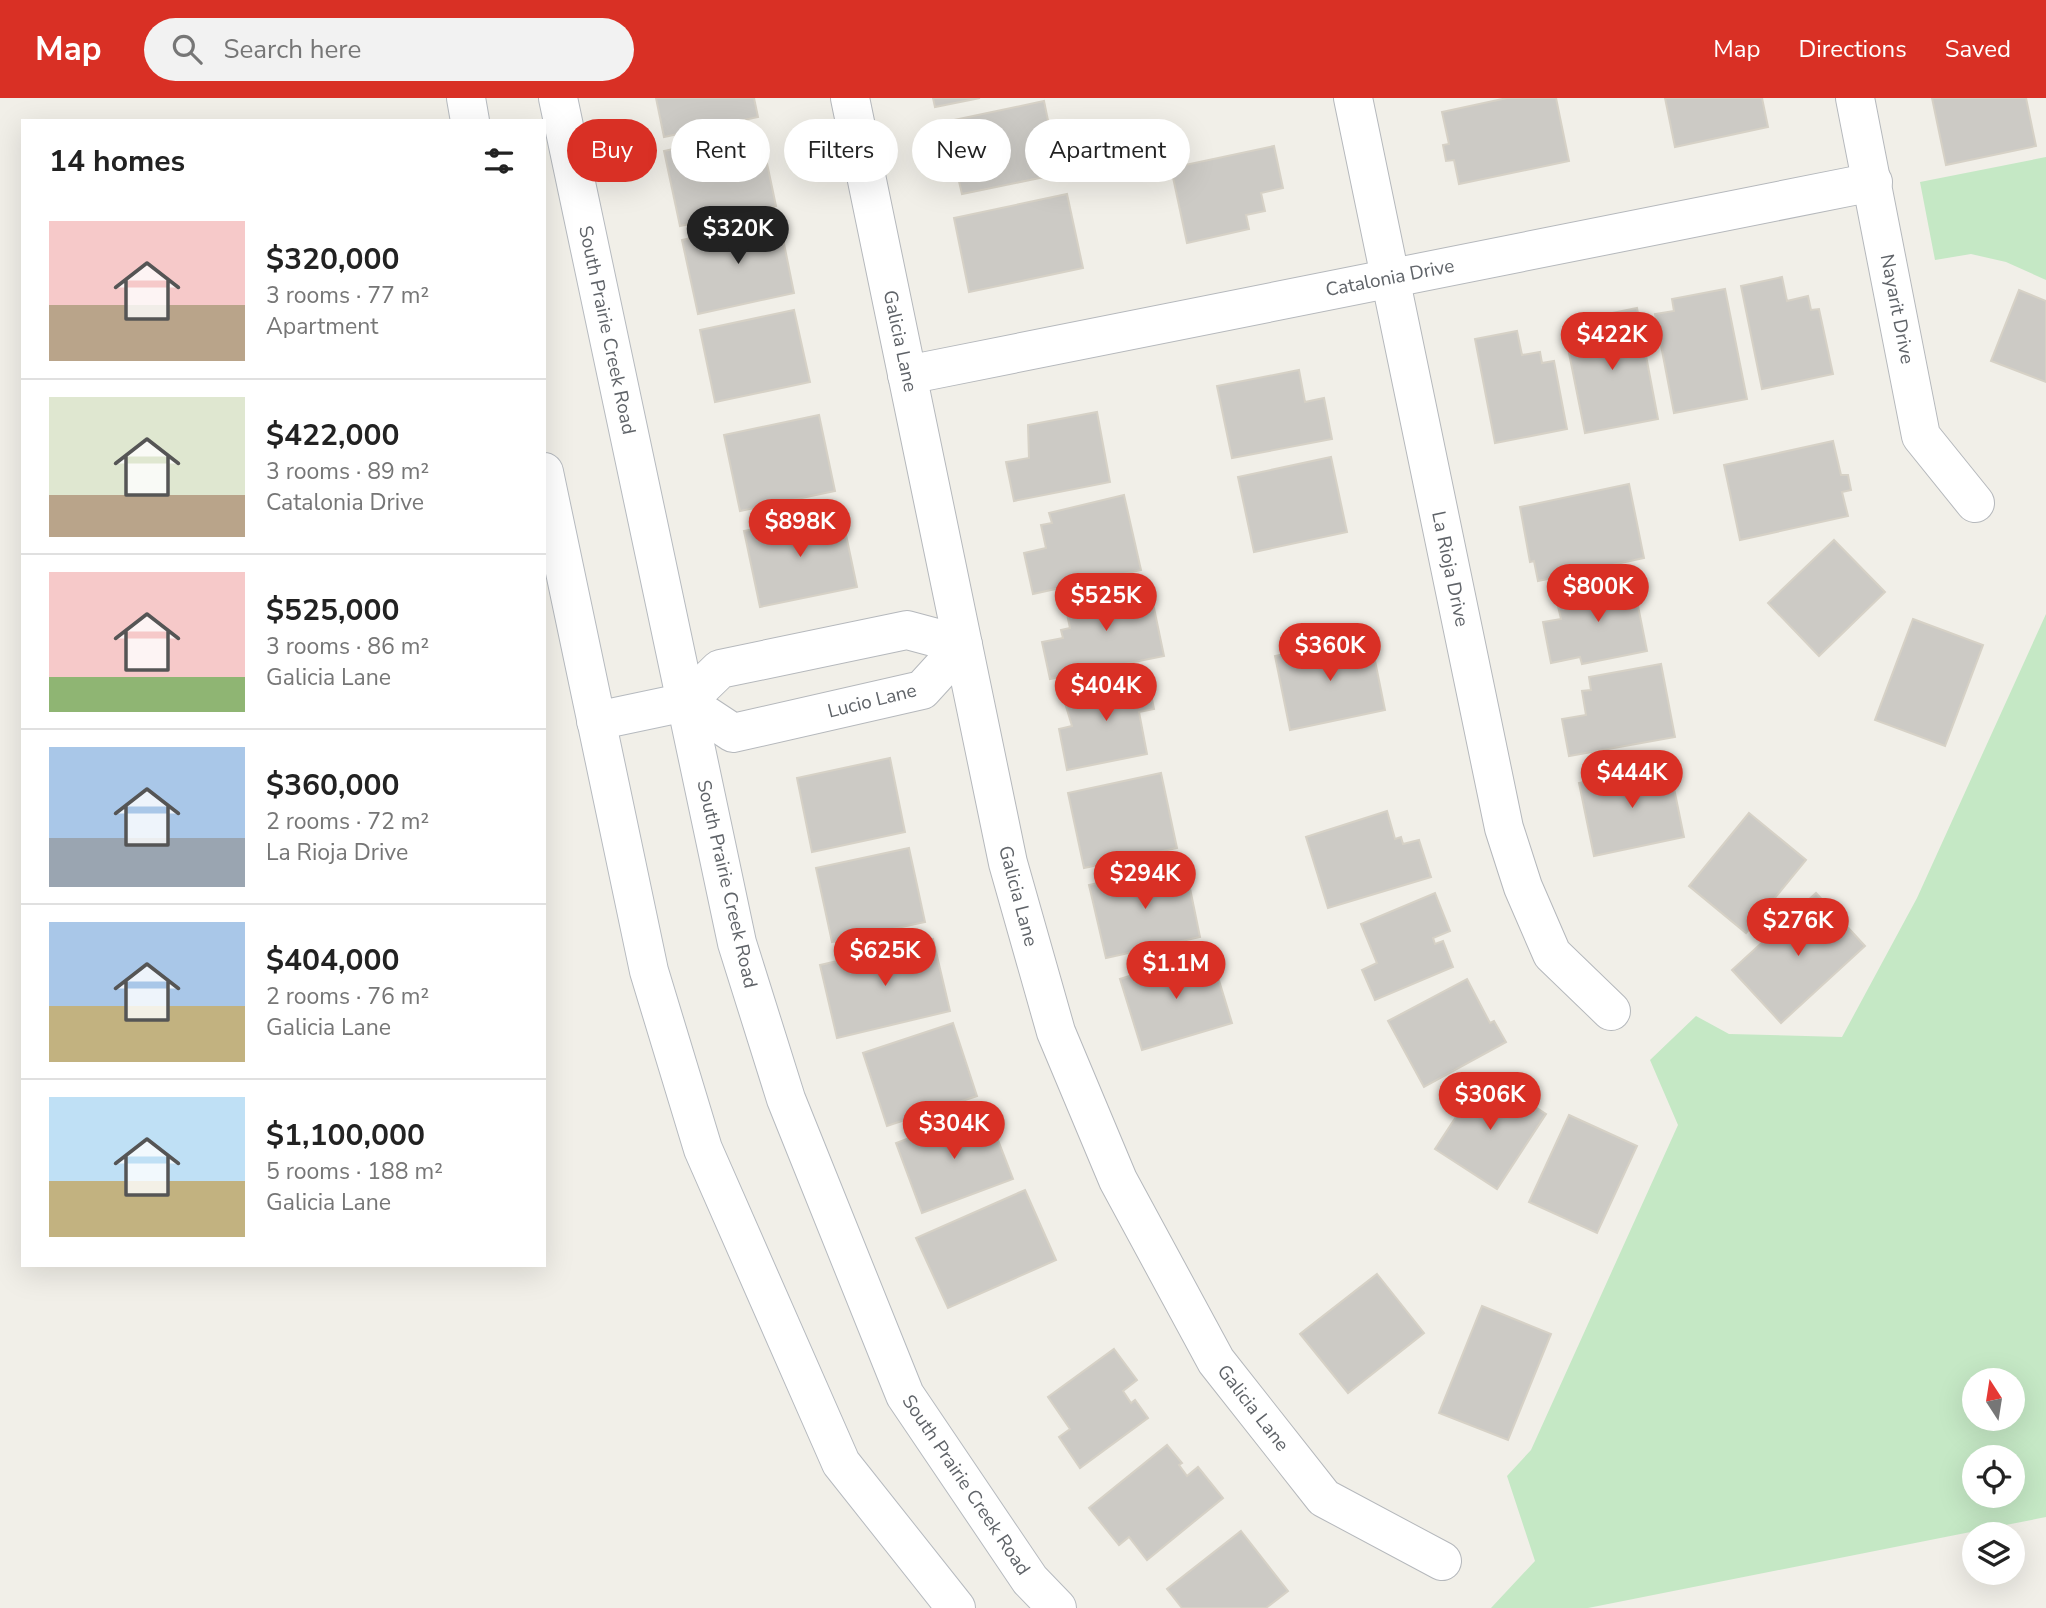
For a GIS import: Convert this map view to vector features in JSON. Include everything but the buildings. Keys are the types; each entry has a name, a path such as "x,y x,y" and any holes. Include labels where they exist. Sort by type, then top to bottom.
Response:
{"street":[{"path":"466,98 471,119"},
{"name":"South Prairie Creek Road","path":"558,98 737,943 786,1098 905,1395 1030,1580 1057,1608"},
{"name":"Galicia Lane","path":"850,98 1008,863 1056,1032 1118,1180 1216,1362 1324,1498 1442,1561"},
{"name":"La Rioja Drive","path":"1353,98 1504,828 1523,887 1552,954 1611,1011"},
{"name":"Nayarit Drive","path":"1855,98 1921,436 1976,503"},
{"name":"Catalonia Drive","path":"907,375 1872,182"},
{"path":"546,482 649,971 703,1149 841,1463 956,1608"},
{"path":"596,721 686,702 720,669 907,630 963,645"},
{"name":"Lucio Lane","path":"686,702 733,733 922,690 963,645"}],"green space":[{"path":"2046,157 2046,280 2006,262 1971,254 1935,260 1920,182"},
{"path":"2046,614 2046,1517 2021,1522 1962,1522 1962,1534 1588,1608 1491,1608 1535,1561 1507,1476 1531,1450 1678,1125 1650,1060 1696,1016 1729,1034 1842,1037 1917,898"}]}
